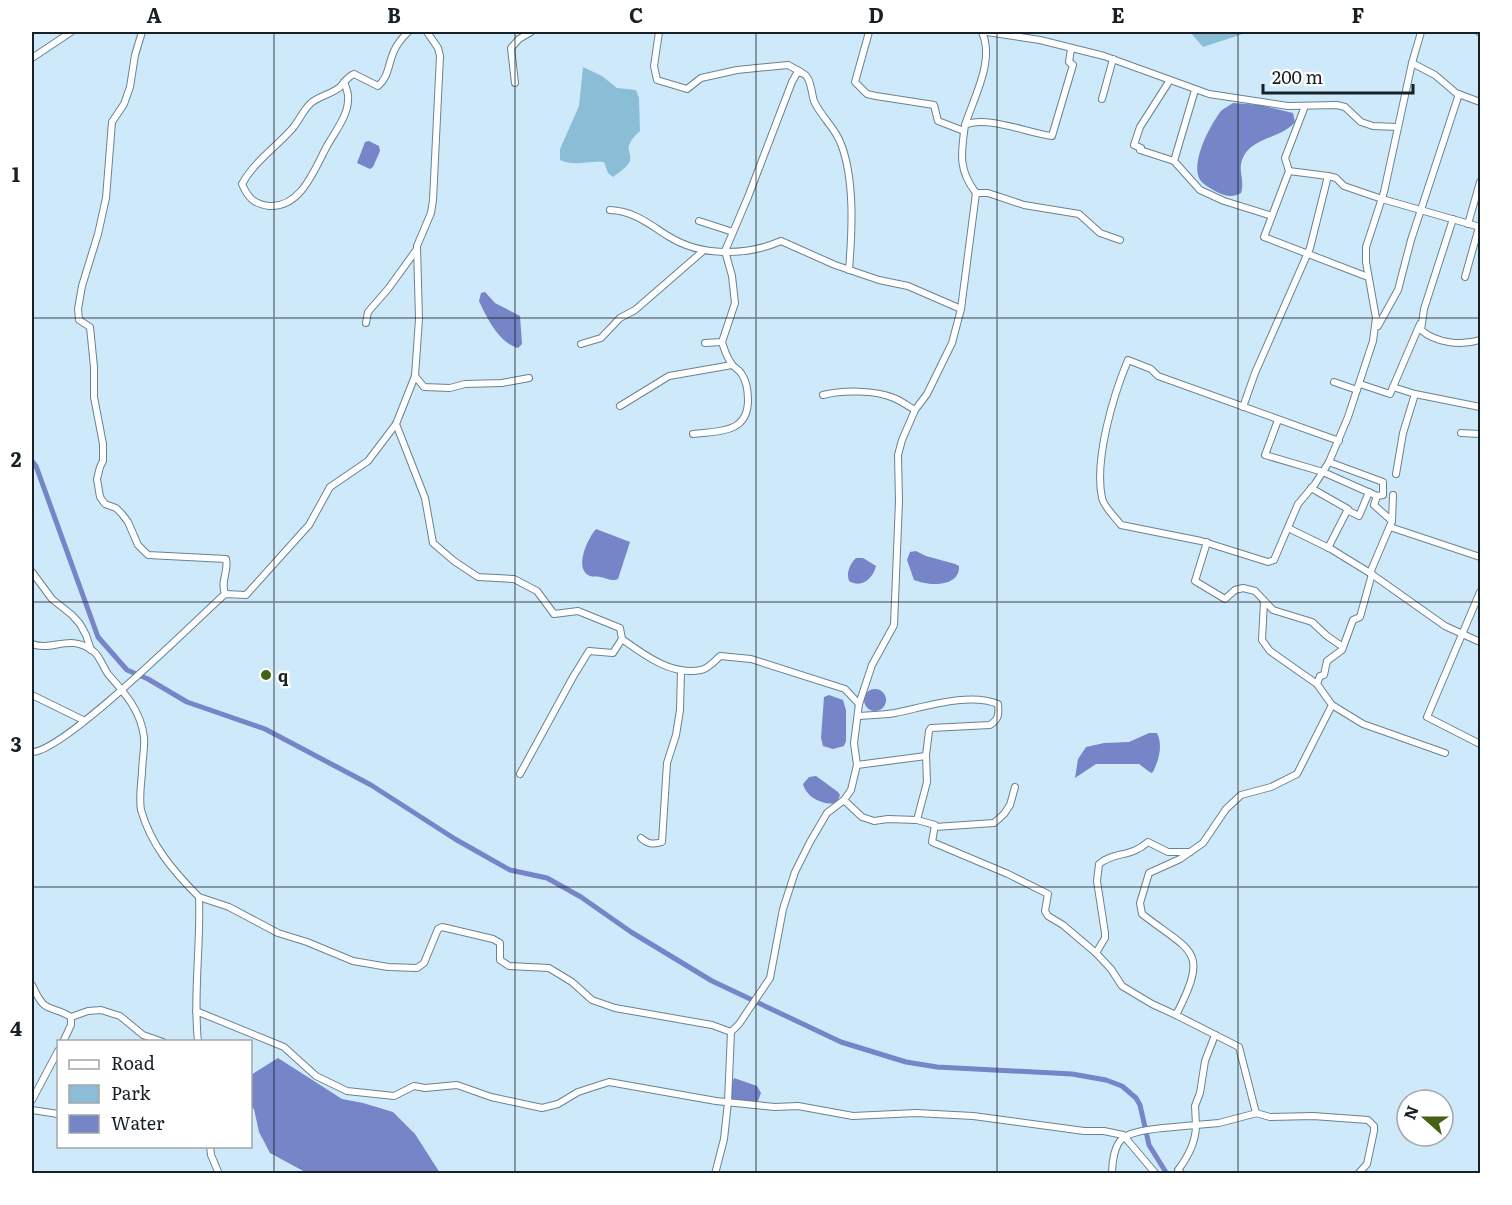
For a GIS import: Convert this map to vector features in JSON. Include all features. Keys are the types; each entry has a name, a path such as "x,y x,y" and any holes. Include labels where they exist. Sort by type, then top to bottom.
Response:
{"street":[{"path":"32,58 71,32"},
{"path":"142,32 135,55 130,87 124,104 112,122 106,198 78,309 79,320 90,327 94,397 104,447 98,483 100,496 105,504 116,508 122,514 138,545 148,555 226,559 222,584 225,594"},
{"path":"344,82 348,100 342,119 316,169 303,188 295,199 283,204 272,206 257,204 248,196 242,184 250,170 259,164 265,154 294,127 299,117 314,100 339,88 344,82 354,74 378,86 383,82 393,52 408,32"},
{"path":"366,323 368,312 417,249 431,213 440,56 438,48 427,32"},
{"path":"515,83 511,48 519,39 531,32"},
{"path":"658,32 654,66 657,80 679,87 687,88 701,78 737,70 788,65 804,73 821,114 832,125 847,166 851,209 849,270"},
{"path":"870,32 855,82 867,94 934,105 938,121 965,128"},
{"path":"715,1173 724,1139 731,1032 770,978 783,909 795,872 827,813 844,800 851,790 857,765 854,743 859,704 872,665 894,625 899,501 898,462 902,440 915,410 927,394 952,343 961,309 976,193 968,183 961,166 965,128 983,72 987,51 982,32"},
{"path":"987,32 1040,40 1113,59 1209,94 1288,106 1337,105 1345,107 1361,122 1373,126 1397,127"},
{"path":"1376,329 1366,247 1382,199 1421,32"},
{"path":"965,128 973,122 986,122 1052,136 1073,65 1069,62 1071,49"},
{"path":"1102,99 1113,59"},
{"path":"1412,63 1435,75 1459,94 1480,102"},
{"path":"693,434 727,430 737,426 748,408 748,390 741,373 732,365 722,342 735,303 732,276 725,250 792,82 797,73 801,72"},
{"path":"1170,80 1140,128 1134,145 1141,148 1140,150 1174,161 1200,190 1224,201 1272,216"},
{"path":"1174,161 1195,90"},
{"path":"1338,441 1158,376 1151,369 1128,360 1117,386 1104,441 1101,472 1102,500 1121,525 1161,531 1207,542 1272,562 1298,504 1323,472 1338,441 1376,329 1398,290 1421,210 1459,94"},
{"path":"1305,106 1285,159 1289,171 1264,237 1368,277"},
{"path":"1289,171 1336,178 1344,186 1382,199 1480,227 1466,277"},
{"path":"1243,407 1255,373 1307,254 1329,176"},
{"path":"1468,224 1480,182"},
{"path":"976,193 988,193 1024,205 1079,214 1101,232 1120,240"},
{"path":"610,210 632,214 684,246 703,251 754,250 780,241 849,270 908,286 961,309"},
{"path":"1334,382 1390,393 1420,323 1453,219"},
{"path":"699,220 733,232"},
{"path":"32,752 41,750 123,689 225,594 246,595 309,525 330,488 368,461 396,424 415,376 419,320 417,249"},
{"path":"581,344 600,338 620,318 635,310 703,251"},
{"path":"1420,323 1421,330 1426,335 1447,342 1473,343 1480,340"},
{"path":"705,344 722,342"},
{"path":"620,406 669,376 732,365"},
{"path":"415,376 424,387 450,388 465,384 502,384 529,378"},
{"path":"1394,387 1415,394 1480,407"},
{"path":"823,395 839,391 881,394 915,410"},
{"path":"1396,474 1403,434 1415,394"},
{"path":"1278,420 1265,455 1323,472 1377,496 1383,495 1383,482 1329,462"},
{"path":"396,424 425,498 432,543 478,577 514,579 537,591 554,614 578,611 620,628 622,639 647,657 681,671 703,670 720,656 751,659 845,689 859,704"},
{"path":"1461,432 1480,434"},
{"path":"1311,488 1359,516 1370,492"},
{"path":"1317,684 1320,676 1324,675 1327,661 1343,647 1353,620 1360,617 1371,573 1391,524 1393,495"},
{"path":"1377,496 1374,505 1391,524 1480,557"},
{"path":"1328,548 1347,510"},
{"path":"1288,528 1371,573 1445,626 1480,642"},
{"path":"1207,542 1195,581 1226,599 1235,590 1243,588 1255,591 1273,610 1312,622 1326,636 1343,647"},
{"path":"32,572 52,599 80,624 91,650"},
{"path":"1480,592 1478,604 1427,717 1480,744"},
{"path":"1264,601 1262,640 1270,651 1317,684 1332,705 1363,724 1446,753"},
{"path":"520,774 590,651 613,652 622,639"},
{"path":"32,644 46,646 66,642 79,644 95,652 106,672 123,689 136,710 144,736 141,808 154,844 177,876 198,897 229,907 278,933 353,961 388,968 417,968 424,963 438,929 442,927 494,939 500,944 500,960 509,966 549,968 572,982 592,1000 615,1008 712,1025 731,1032"},
{"path":"641,838 646,843 662,842 668,763 680,710 681,671"},
{"path":"32,694 83,720"},
{"path":"858,716 895,713 960,701 979,700 998,704 999,714 996,721 990,725 931,728 926,756 927,782 917,820"},
{"path":"1176,1015 1191,983 1195,968 1185,946 1142,914 1140,903 1149,873 1203,843 1241,795 1271,787 1297,774 1332,705"},
{"path":"857,765 926,756"},
{"path":"844,800 862,817 874,821 917,820 935,825 935,827 994,823 1010,805 1016,787"},
{"path":"935,827 932,842 1008,874 1048,894 1045,911 1048,916 1070,930 1096,953 1111,969 1122,986 1130,992 1239,1047 1257,1113"},
{"path":"1096,953 1105,933 1097,881 1099,864 1107,858 1128,855 1139,850 1148,842 1168,852 1190,852"},
{"path":"198,897 201,932 196,1011 198,1040"},
{"path":"32,985 43,1005 71,1017 88,1011 101,1010 120,1016 143,1038"},
{"path":"196,1011 284,1047 316,1077 347,1091 394,1096 414,1086 425,1088 457,1085 491,1097 542,1108 558,1104 578,1092 609,1082 728,1102 775,1107 798,1106 861,1117 908,1113 973,1116 1084,1131 1104,1131 1125,1137 1151,1129 1219,1123 1257,1113 1270,1117 1314,1116 1368,1120 1374,1125 1368,1164 1358,1173"},
{"path":"63,1040 71,1024 71,1017"},
{"path":"1182,1173 1178,1170 1188,1157 1196,1133 1195,1106 1200,1093 1205,1061 1215,1035"},
{"path":"32,1100 57,1054"},
{"path":"32,1110 57,1114"},
{"path":"1112,1173 1117,1148 1125,1137"},
{"path":"1125,1137 1156,1173"},
{"path":"210,1148 219,1173"}],"green space":[{"path":"1190,32 1249,32 1203,47"},
{"path":"583,67 602,76 617,88 636,90 639,98 640,131 630,142 629,163 613,177 608,173 604,162 571,163 560,160 560,149 579,106"}],"water":[{"path":"1233,103 1260,105 1293,113 1295,122 1289,128 1259,142 1246,152 1241,164 1241,193 1231,196 1218,193 1202,182 1198,173 1198,164 1199,154 1212,125 1221,111"},
{"path":"369,141 379,146 380,151 370,169 357,163 365,142"},
{"path":"485,292 495,303 520,316 522,344 518,348 505,341 490,322 479,301 481,293"},
{"path":"596,529 630,542 616,580 590,576 583,567 582,560 586,546"},
{"path":"916,551 959,566 958,573 949,582 935,584 914,580 907,560 910,552"},
{"path":"856,558 863,558 876,566 870,578 858,584 849,581 848,578 849,568"},
{"path":"875,689 883,692 886,700 883,708 875,711 867,708 864,700 867,692"},
{"path":"829,695 843,700 846,710 846,741 844,746 833,749 823,746 821,738 824,697"},
{"path":"1149,733 1157,733 1160,742 1153,772 1151,773 1139,764 1096,764 1075,778 1078,759 1086,747 1104,743 1129,742"},
{"path":"816,776 838,792 840,795 837,803 821,802 811,797 803,784 809,777"},
{"path":"278,1058 342,1099 393,1112 415,1134 440,1173 307,1173 270,1153 259,1132 252,1108 252,1074"},
{"path":"734,1078 757,1086 761,1093 758,1101 732,1099 730,1090"}],"waterway":[{"path":"32,461 36,466 98,637 127,670 148,679 187,702 265,729 371,785 455,839 510,870 547,878 581,897 631,932 712,981 841,1042 906,1062 937,1067 1072,1074 1106,1080 1122,1086 1136,1098 1140,1105 1149,1145 1167,1174"}],"place":[{"name":"q","path":"266,675"}]}
